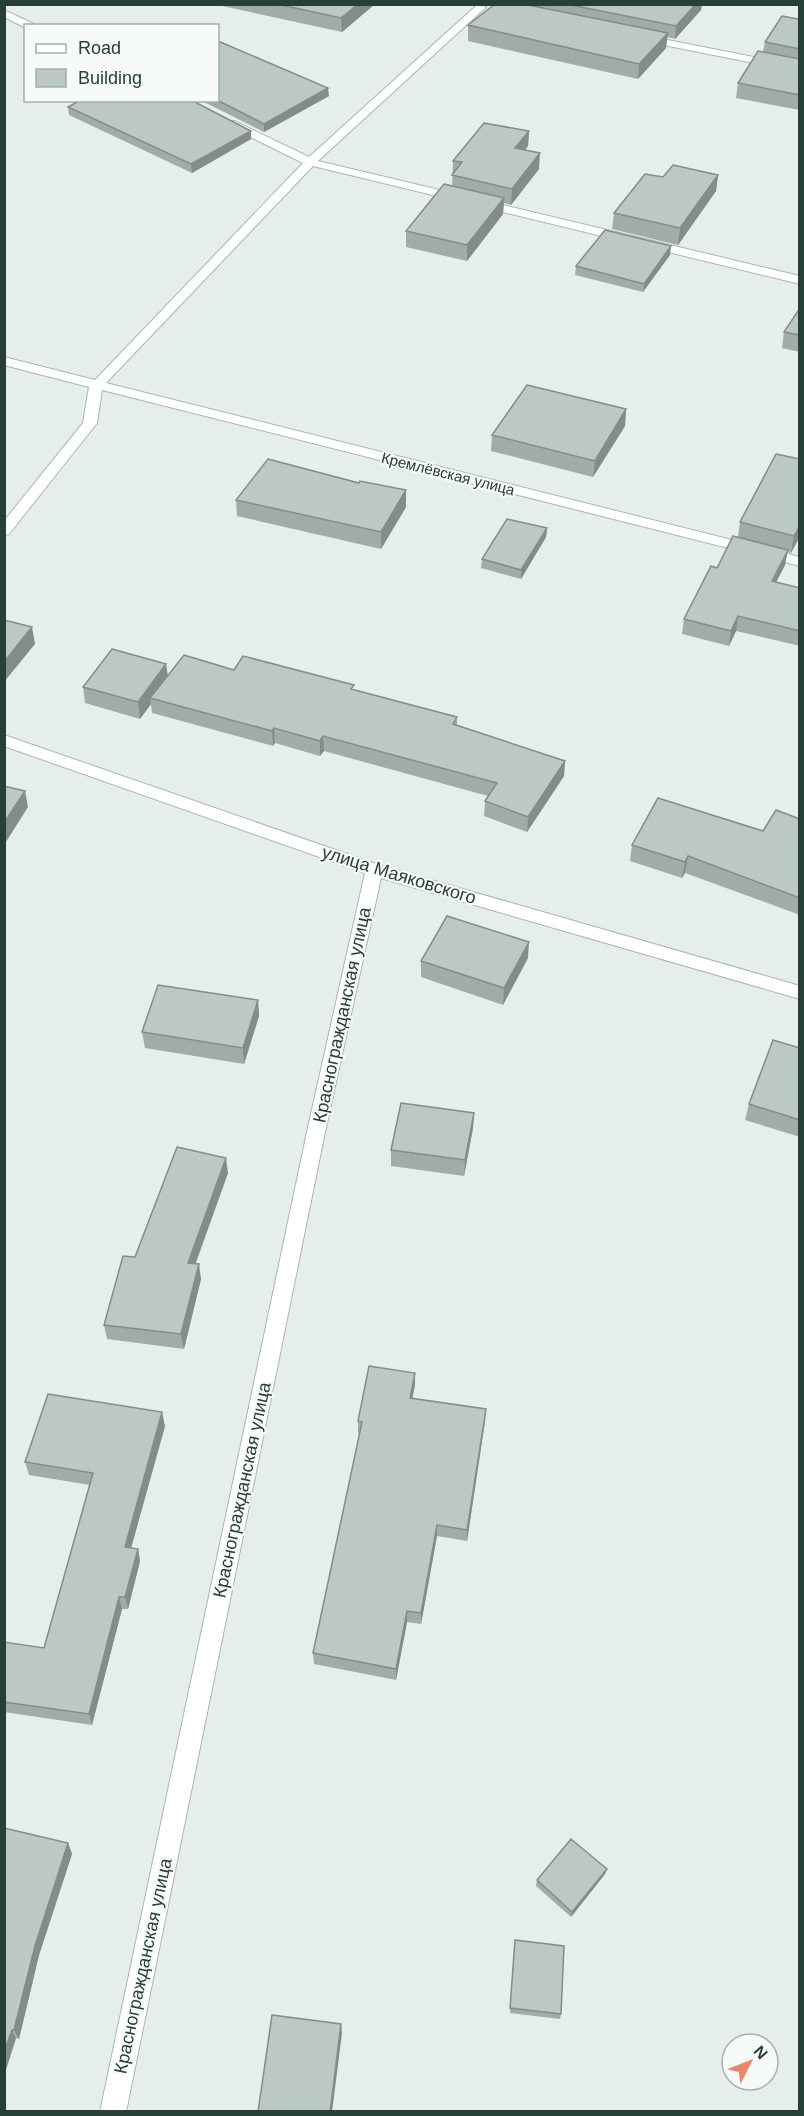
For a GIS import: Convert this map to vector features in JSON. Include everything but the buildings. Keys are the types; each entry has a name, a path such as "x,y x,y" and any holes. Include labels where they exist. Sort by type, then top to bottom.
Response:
{"street":[{"path":"4,531 90,423 96,386 310,162 482,7"},
{"path":"4,13 26,24"},
{"path":"629,36 800,69"},
{"path":"215,116 310,162 800,280"},
{"name":"Кремлёвская улица","path":"4,361 800,562"},
{"name":"улица Маяковского","path":"4,740 374,870 800,993"},
{"name":"Красногражданская улица","path":"112,2112 316,1132 374,870"}]}
